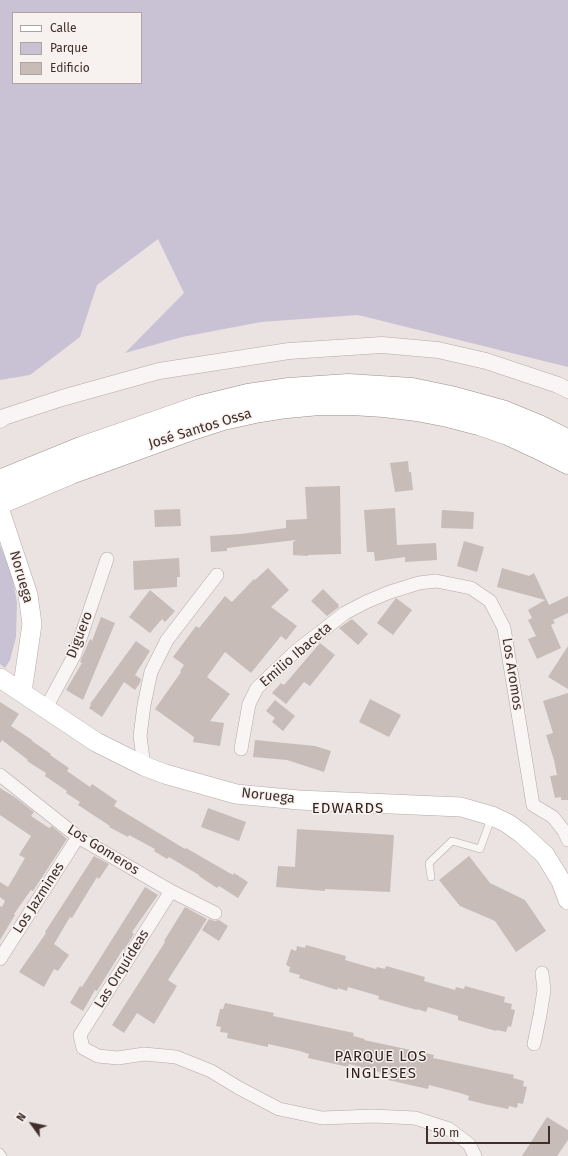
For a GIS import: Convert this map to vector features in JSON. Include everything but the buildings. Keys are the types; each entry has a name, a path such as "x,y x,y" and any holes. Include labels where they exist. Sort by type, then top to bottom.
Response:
{"highway":[{"name":"José Santos Ossa","path":"0,481 81,448 200,407 248,394 290,389 348,385 412,389 455,398 502,411 541,427 568,442"},
{"name":"José Santos Ossa","path":"0,503 72,473 217,421 255,412 319,404 384,406 448,416 508,434 568,463"}],"main road":[{"name":"Noruega","path":"3,519 28,595 32,624 22,692"},
{"name":"Noruega","path":"0,678 96,742 144,766 164,774 236,794 299,800 455,807 477,811 492,816 507,823 534,843 545,855 565,879 568,900"}],"street":[{"path":"0,420 4,417 62,398 159,371 288,351 382,344 438,350 486,361 558,385 568,390"},
{"name":"Diguero","path":"46,708 75,654 107,560"},
{"path":"144,766 140,736 144,705 151,672 167,640 216,575"},
{"name":"Los Aromos","path":"390,592 419,583 436,581 471,588 490,601 504,628 533,805 553,817 564,831 568,840"},
{"name":"Emilio Ibaceta","path":"241,749 249,704 257,688 296,651 345,613 390,592"},
{"name":"Los Gomeros","path":"0,775 78,837 171,891 215,913"},
{"name":"Los Jazmines","path":"0,959 78,837"},
{"name":"Las Orquídeas","path":"171,891 80,1035 83,1048 98,1056 118,1058 144,1054 176,1057 210,1071 279,1109 322,1118 373,1116 415,1118 448,1129 469,1144 476,1156"},
{"path":"534,1044 544,990 542,973"}],"lane":[{"path":"431,877 429,863 452,841 480,849 492,816"},
{"path":"0,1152 3,1156"}],"green space":[{"path":"0,0 568,0 568,367 358,315 261,322 182,337 125,353 184,293 158,239 97,285 80,337 30,375 0,380"},
{"path":"0,545 11,570 17,602 16,637 10,660 5,668 0,664"}],"district":[{"name":"EDWARDS","path":"348,809"},
{"name":"PARQUE LOS INGLESES","path":"381,1066"}]}
